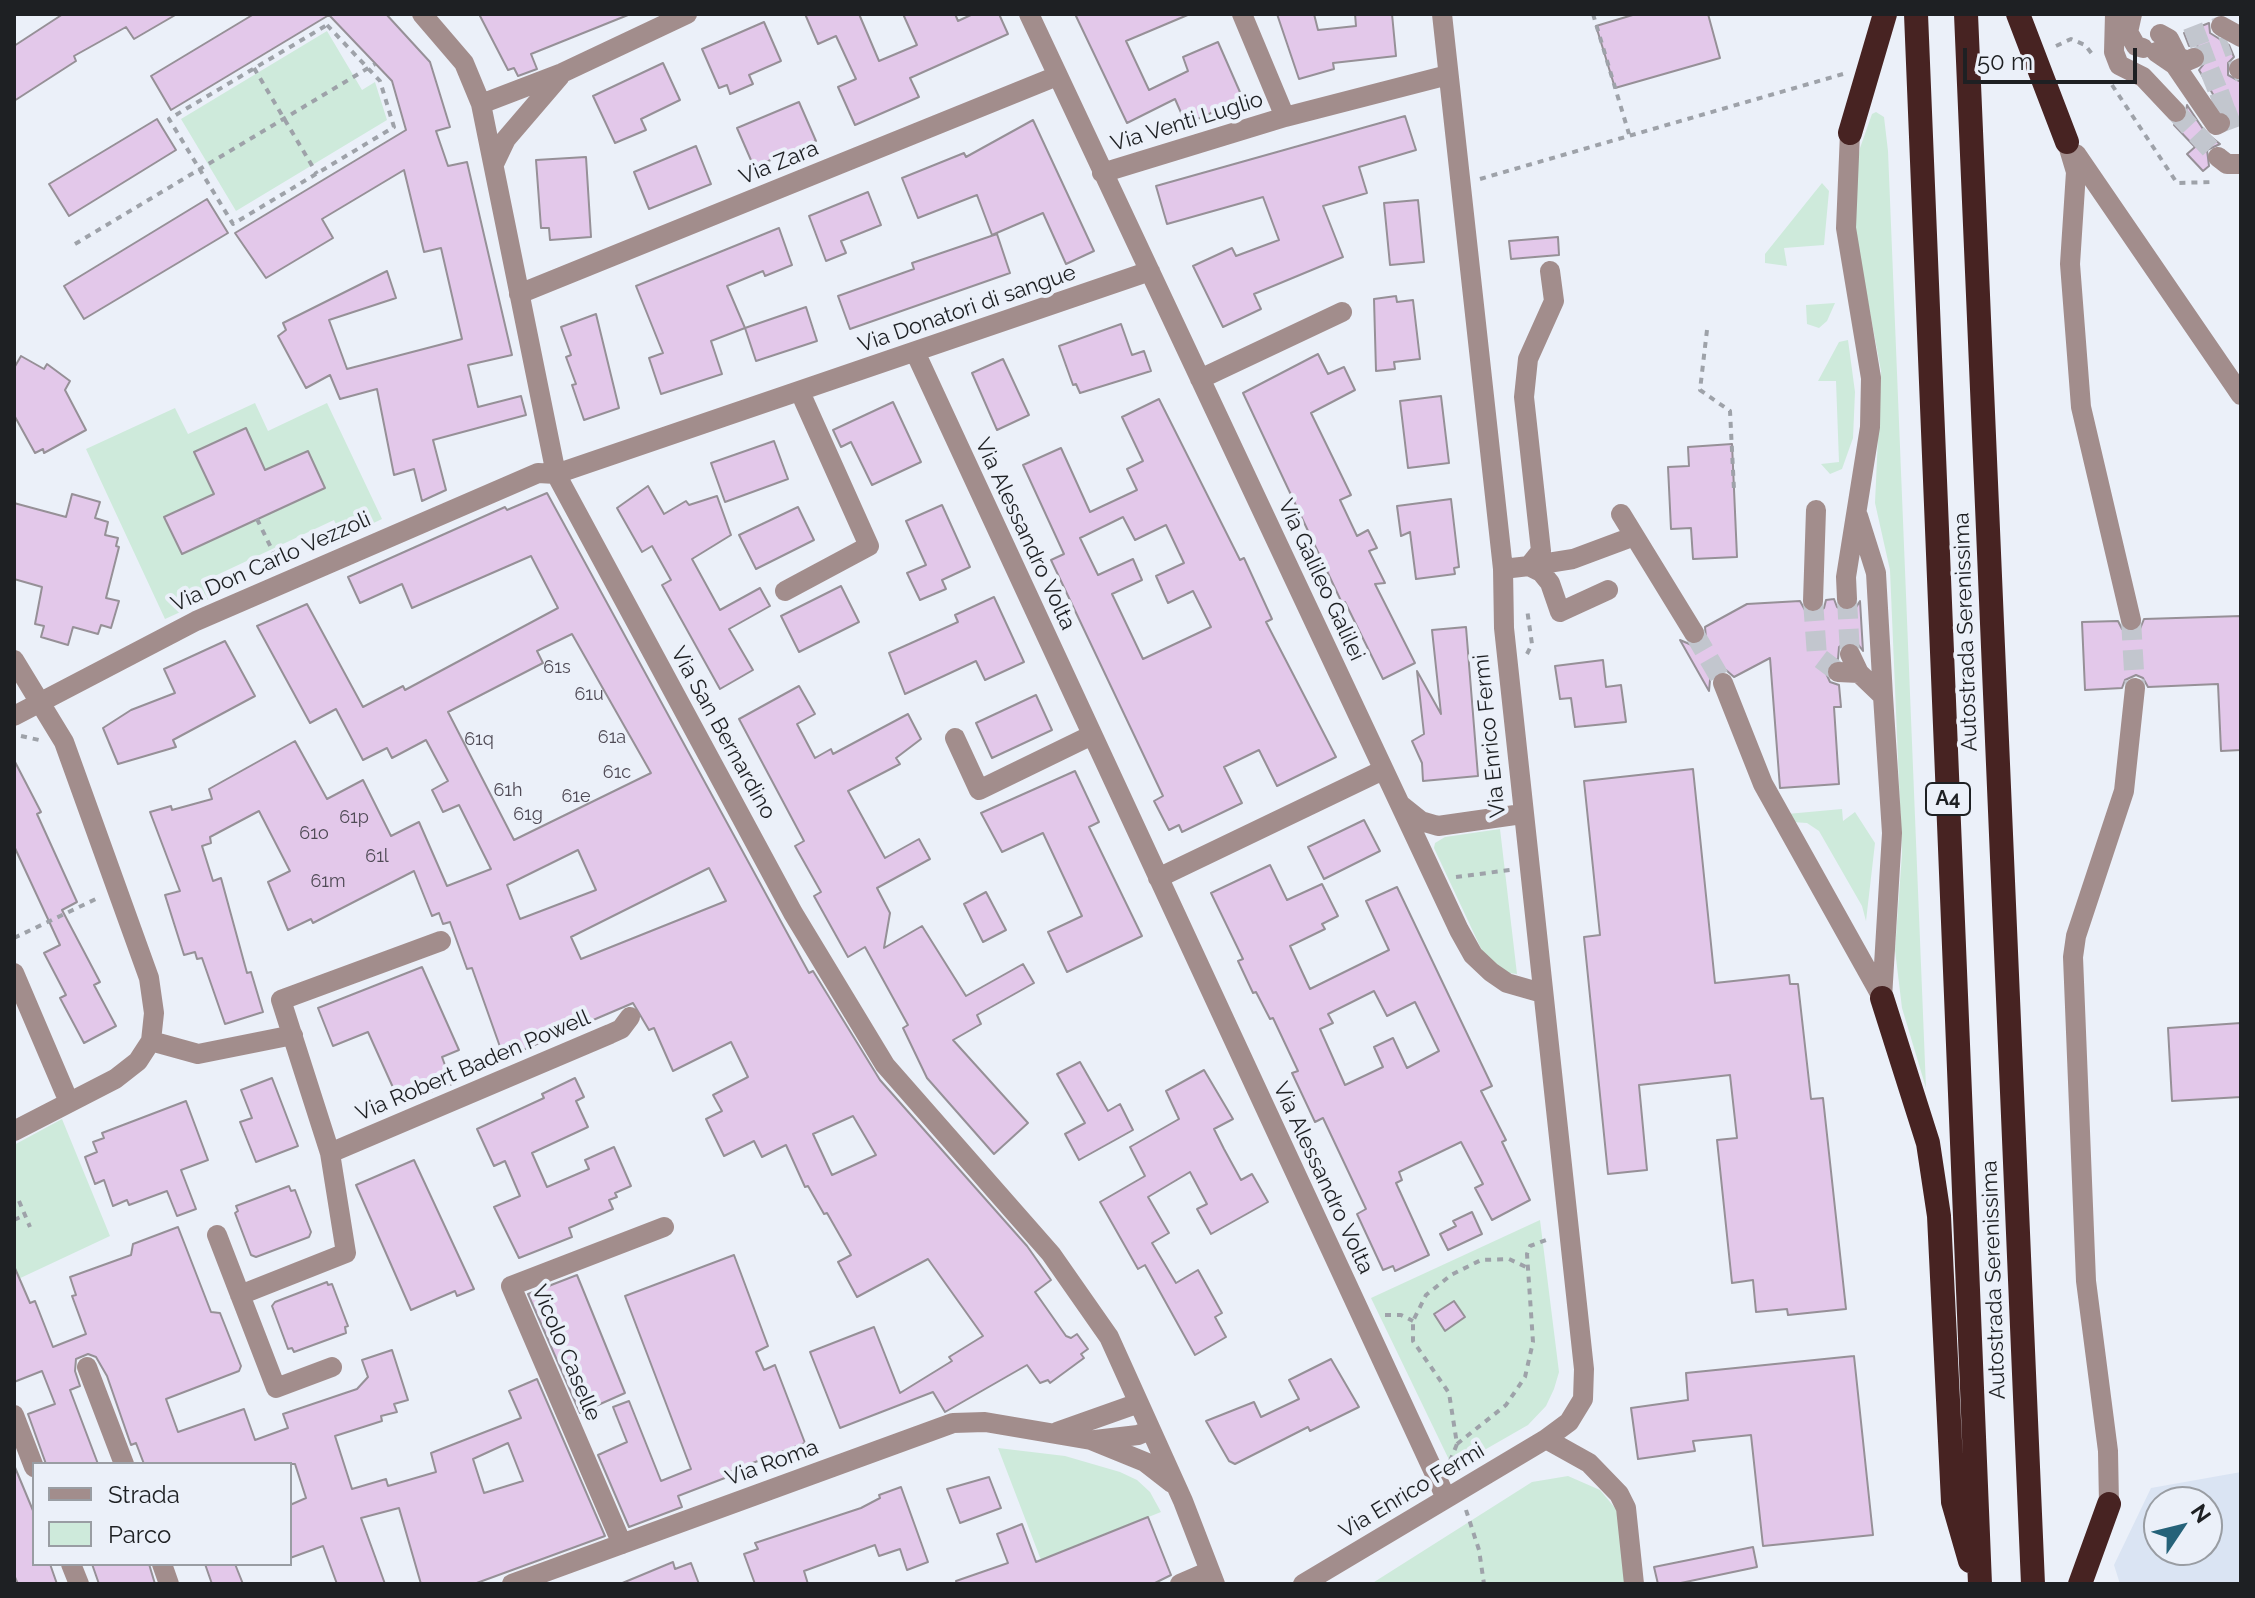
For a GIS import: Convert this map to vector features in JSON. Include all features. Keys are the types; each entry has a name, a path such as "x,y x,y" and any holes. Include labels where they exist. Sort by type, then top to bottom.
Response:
{"highway":[{"path":"1850,133 1885,14"},
{"name":"Autostrada Serenissima","path":"1916,14 1978,1584"},
{"name":"Autostrada Serenissima","path":"1966,14 2033,1584"},
{"path":"2018,14 2067,142"},
{"path":"1882,998 1928,1143 1939,1216 1953,1502 1978,1584"},
{"path":"2080,1584 2109,1504"}],"street":[{"name":"Via San Bernardino","path":"422,14 464,63 481,104 556,474 793,913 885,1065 1051,1254 1109,1337 1136,1404 1175,1485 1212,1578"},
{"path":"481,104 562,73 687,14"},
{"name":"Via Galileo Galilei","path":"1029,14 1430,871 1473,955 1507,983 1542,993"},
{"name":"Via Venti Luglio","path":"1242,14 1285,117"},
{"name":"Via Enrico Fermi","path":"1303,1584 1546,1439 1569,1422 1583,1399 1584,1369 1504,628 1503,569 1442,14"},
{"path":"2126,14 2138,28 2166,44 2175,65 2197,85 2213,112"},
{"path":"2126,14 2114,52 2119,65 2143,77 2176,112"},
{"path":"495,162 506,139 562,73"},
{"name":"Via Venti Luglio","path":"1102,173 1285,117 1448,75"},
{"name":"Via Zara","path":"519,294 1057,76"},
{"path":"1847,599 1846,577 1870,427 1871,378 1846,228 1845,182 1850,133"},
{"path":"2067,142 2241,395"},
{"path":"2067,142 2076,172 2070,264 2077,375 2089,443 2131,620"},
{"path":"2218,157 2227,164 2241,164"},
{"name":"Via Donatori di sangue","path":"556,474 916,354 1150,271"},
{"path":"1529,566 1541,551 1524,397 1528,359 1554,301 1550,271"},
{"path":"1200,379 1342,312"},
{"name":"Via Alessandro Volta","path":"916,354 1446,1498"},
{"path":"785,591 869,546 800,392"},
{"name":"Via Don Carlo Vezzoli","path":"14,716 196,621 538,473 556,474"},
{"path":"1856,508 1876,573 1892,833 1882,998"},
{"path":"1813,601 1816,510"},
{"path":"1621,514 1632,537 1694,633"},
{"path":"1503,569 1573,559 1632,537"},
{"path":"1529,566 1541,572 1550,583 1560,612 1608,590"},
{"path":"14,660 64,742 149,978 154,1013 151,1041 138,1061 115,1079 14,1131"},
{"path":"1849,666 1883,696"},
{"path":"1723,683 1763,784 1882,998"},
{"path":"2109,1504 2108,1451 2086,1281 2073,957 2076,936 2124,791 2135,688"},
{"path":"955,738 979,790 1092,735"},
{"path":"1158,878 1383,770"},
{"path":"1398,802 1421,821 1438,826 1522,814"},
{"path":"1430,871 1427,841 1438,826"},
{"path":"240,1295 346,1253 330,1153 281,1000 441,941"},
{"path":"15,981 69,1102"},
{"name":"Via Robert Baden Powell","path":"330,1153 610,1034 621,1029 630,1017"},
{"path":"151,1041 198,1054 293,1035"},
{"name":"Vicolo Caselle","path":"622,1544 511,1286 664,1227"},
{"path":"217,1235 276,1388 332,1367"},
{"path":"87,1367 123,1462"},
{"name":"Via Roma","path":"1053,1433 1136,1404"},
{"path":"14,1415 32,1462"},
{"name":"Via Roma","path":"512,1584 953,1423 969,1420 1091,1440 1145,1462 1175,1485"},
{"name":"Via Roma","path":"1091,1440 1138,1435 1150,1430"},
{"path":"1546,1439 1589,1463 1619,1494 1626,1508 1634,1584"},
{"path":"1180,1584 1212,1578"}],"path":[{"path":"1593,14 1629,134"},
{"path":"327,25 368,68 380,81 394,127 233,224 169,119 327,25"},
{"path":"2048,53 2071,39 2085,45 2098,63"},
{"path":"75,244 375,64"},
{"path":"254,68 317,174"},
{"path":"1480,179 1845,73"},
{"path":"2106,76 2177,183 2228,181"},
{"path":"1707,330 1700,390 1730,411 1734,490"},
{"path":"257,519 287,581"},
{"path":"14,736 40,740 59,761 69,757"},
{"path":"1430,871 1513,869"},
{"path":"14,938 102,896"},
{"path":"19,1201 30,1227"},
{"path":"14,1220 25,1215"},
{"path":"1457,1444 1506,1405 1525,1377 1533,1342 1526,1267 1530,1246 1554,1239"},
{"path":"1445,1464 1455,1456 1457,1444 1449,1393 1413,1341 1413,1321 1426,1295 1481,1260 1509,1259 1526,1267"},
{"path":"1466,1510 1479,1550 1484,1584"}],"shaded area":[{"path":"2241,1472 2241,1584 2120,1584 2114,1565 2143,1505 2143,1566 2223,1566 2223,1486 2162,1486"}],"green space":[{"path":"327,31 362,90 375,82 387,120 236,211 181,119"},
{"path":"1876,112 1884,117 1888,151 1926,1088 1902,1008 1895,950 1902,854 1890,570 1875,503 1881,371 1853,222 1854,183 1860,148 1872,114"},
{"path":"1822,183 1829,191 1824,245 1784,248 1787,266 1765,263 1765,254"},
{"path":"1835,303 1827,321 1819,328 1807,324 1806,305"},
{"path":"1848,340 1855,392 1853,438 1842,469 1830,474 1821,464 1839,462 1836,381 1818,381 1839,342"},
{"path":"255,403 268,431 327,403 382,519 342,538 334,520 202,582 209,599 165,619 86,449 175,408 188,434"},
{"path":"1842,809 1843,821 1855,812 1875,843 1866,921 1862,906 1819,831 1807,823 1791,822 1787,814"},
{"path":"1500,829 1517,974 1502,972 1485,957 1434,848 1435,843 1445,837"},
{"path":"62,1119 110,1236 14,1281 14,1145"},
{"path":"1540,1220 1559,1372 1554,1389 1546,1406 1528,1425 1453,1468 1371,1298"},
{"path":"998,1448 1065,1456 1120,1472 1137,1480 1150,1492 1161,1512 1041,1560"},
{"path":"1568,1476 1600,1490 1620,1514 1629,1584 1371,1584 1532,1482"}],"building":[{"path":"63,14 177,14 134,39 126,27 74,56 76,61 14,101 14,46"},
{"path":"254,14 386,14 430,62 450,127 436,131 448,166 467,162 512,355 468,365 478,407 521,396 526,415 433,440 446,490 422,501 414,469 394,475 377,389 340,399 330,375 306,388 278,336 286,330 283,323 387,271 396,298 329,320 347,369 462,339 441,248 424,252 404,170 322,219 333,238 266,278 235,233 406,130 392,81 329,15 171,110 151,76"},
{"path":"479,14 628,15 531,54 537,69 518,76 514,68 508,70"},
{"path":"805,14 859,14 879,61 917,45 903,14 955,14 958,21 973,14 999,14 1008,34 910,78 919,97 855,125 838,87 856,79 836,36 818,44"},
{"path":"1075,14 1190,14 1126,41 1149,90 1188,71 1183,57 1218,42 1243,99 1186,124 1175,99 1127,123"},
{"path":"1277,14 1314,14 1318,30 1356,26 1355,14 1392,14 1396,56 1333,63 1334,69 1299,79"},
{"path":"1636,14 1708,14 1720,58 1615,88 1596,26"},
{"path":"764,22 781,61 749,75 753,84 730,94 727,85 719,88 702,49"},
{"path":"2209,23 2210,33 2229,45 2234,57 2228,63 2228,75 2241,82 2241,124 2232,127 2231,117 2222,110 2199,70 2207,60 2206,52 2196,45 2189,46 2184,33"},
{"path":"663,63 680,100 641,119 646,130 615,143 593,96"},
{"path":"799,102 816,141 754,167 737,128"},
{"path":"2187,105 2205,132 2220,144 2207,150 2209,166 2203,171 2187,154 2195,147 2174,125 2185,121"},
{"path":"1405,116 1416,150 1359,167 1367,193 1323,206 1343,257 1254,294 1261,309 1223,327 1193,266 1232,248 1236,256 1279,240 1263,197 1167,224 1156,186"},
{"path":"157,119 176,150 69,216 49,184"},
{"path":"1033,120 1094,251 1066,264 1043,213 992,235 977,195 918,218 902,178 964,153 966,157"},
{"path":"696,146 711,184 649,209 634,172"},
{"path":"586,157 591,237 550,240 549,228 541,228 536,160"},
{"path":"868,192 881,225 841,241 846,253 826,261 809,216"},
{"path":"207,199 228,233 84,319 64,286"},
{"path":"1418,200 1424,262 1390,265 1384,203"},
{"path":"779,228 792,265 765,276 763,271 727,286 745,328 711,341 722,374 661,394 649,358 663,353 636,286"},
{"path":"997,234 1010,273 850,329 838,296 914,269 912,263"},
{"path":"1558,237 1559,255 1511,259 1509,241"},
{"path":"1396,296 1397,302 1413,300 1420,359 1394,362 1395,369 1376,371 1374,299"},
{"path":"806,307 817,341 756,361 745,328"},
{"path":"596,314 619,408 584,420 572,385 576,384 566,357 571,355 561,327"},
{"path":"1121,324 1132,355 1144,351 1151,371 1080,393 1076,384 1073,385 1059,346"},
{"path":"1318,354 1328,374 1344,367 1355,390 1311,413 1351,495 1340,500 1357,536 1368,530 1377,548 1369,551 1385,583 1375,584 1415,663 1383,679 1345,602 1342,603 1243,393"},
{"path":"21,356 44,369 47,364 70,381 65,390 86,430 44,453 43,449 35,453 14,415 14,368"},
{"path":"1003,359 1029,415 997,430 972,373"},
{"path":"1441,396 1449,463 1408,468 1400,401"},
{"path":"1159,399 1240,560 1244,558 1272,619 1266,622 1336,757 1277,786 1259,750 1224,767 1242,803 1182,832 1179,825 1169,830 1154,801 1163,796 1051,560 1064,554 1023,465 1061,448 1090,512 1137,490 1127,469 1143,461 1122,417","holes":["1123,517 1135,540 1166,525 1184,563 1156,576 1168,603 1193,591 1211,627 1143,659 1112,594 1142,580 1133,559 1098,575 1080,538"]},
{"path":"893,402 921,462 872,485 851,442 841,447 833,430"},
{"path":"246,428 265,470 308,451 325,488 182,554 164,517 214,494 194,452"},
{"path":"774,441 788,479 725,502 711,463"},
{"path":"1732,444 1737,557 1693,559 1691,528 1671,529 1668,467 1689,466 1688,447"},
{"path":"648,486 664,514 686,501 689,505 717,496 731,535 692,559 720,610 760,588 770,606 729,629 753,670 720,689 662,585 671,580 652,546 642,552 617,508"},
{"path":"547,493 809,973 813,971 880,1080 1027,1246 1051,1280 1035,1292 1066,1336 1071,1338 1077,1334 1088,1349 1081,1354 1084,1358 1050,1383 1048,1380 1040,1383 1027,1365 945,1412 933,1392 840,1428 810,1352 874,1327 900,1393 952,1361 949,1357 983,1336 928,1259 857,1297 838,1262 851,1255 827,1213 824,1214 808,1186 805,1187 786,1145 762,1157 754,1141 724,1156 706,1119 722,1111 713,1095 748,1077 731,1042 673,1071 654,1028 649,1030 633,1003 504,1058 472,968 467,969 450,922 443,924 439,913 432,916 414,871 313,923 311,919 288,930 268,882 290,871 259,811 210,837 211,843 202,846 213,881 221,878 247,973 251,972 263,1012 225,1024 202,958 197,959 195,952 184,955 165,895 180,891 150,812 171,806 172,810 212,799 209,789 295,741 327,799 363,780 391,836 419,822 447,886 491,869 459,805 443,812 432,790 448,781 426,740 392,758 387,748 363,760 336,709 310,723 257,626 307,604 363,707 403,686 405,690 558,608 531,556 412,608 402,584 360,603 348,577 505,507 507,510","holes":["572,634 651,773 514,840 448,712 543,663 537,651","578,850 596,890 520,919 507,885","709,868 726,901 581,959 571,937","853,1116 876,1155 832,1175 813,1134"]},
{"path":"72,494 100,502 95,518 108,522 105,535 118,538 116,546 119,547 106,598 119,601 111,628 101,625 98,634 73,627 68,645 41,637 44,626 35,624 42,587 14,579 14,503 66,517"},
{"path":"1451,499 1459,567 1454,568 1455,574 1416,579 1410,532 1401,536 1397,506"},
{"path":"942,505 970,567 942,580 946,589 920,600 907,573 926,565 906,521"},
{"path":"798,507 814,540 756,569 739,535"},
{"path":"841,586 859,622 799,652 781,616"},
{"path":"994,597 1024,662 985,680 976,661 905,694 889,653 958,622 955,615"},
{"path":"1834,599 1837,607 1847,612 1855,609 1860,601 1863,651 1857,643 1844,643 1839,647 1838,659 1828,664 1825,671 1830,682 1839,685 1841,707 1834,707 1839,784 1780,788 1770,658 1734,677 1726,670 1718,671 1710,680 1709,691 1680,640 1694,646 1700,644 1706,638 1705,627 1747,604 1800,601 1806,612 1813,614 1824,608 1826,600"},
{"path":"2241,616 2241,750 2221,751 2218,684 2148,687 2143,678 2136,675 2125,680 2122,688 2085,690 2082,622 2118,621 2122,629 2133,633 2140,629 2144,619"},
{"path":"1466,627 1478,776 1423,781 1422,763 1412,741 1424,734 1417,671 1441,714 1432,630"},
{"path":"225,641 255,696 173,740 176,747 118,764 103,728 131,710 175,693 164,669"},
{"path":"1603,660 1606,687 1621,685 1626,722 1575,727 1571,698 1560,699 1555,666"},
{"path":"799,686 815,714 797,724 815,758 831,749 833,754 908,714 921,739 896,758 900,764 848,791 885,858 919,839 930,859 877,888 890,913 884,948 922,926 966,996 1023,964 1034,983 977,1015 981,1024 953,1040 1028,1123 994,1154 927,1078 903,1028 908,1025 865,947 848,957 814,896 821,892 795,846 804,841 739,719"},
{"path":"1036,695 1052,730 992,758 976,723"},
{"path":"14,760 41,812 37,814 77,902 62,910 100,982 94,985 116,1026 84,1043 60,998 66,995 44,953 60,945 14,846"},
{"path":"1693,769 1715,983 1789,975 1790,984 1798,984 1811,1099 1823,1098 1846,1309 1788,1315 1787,1309 1756,1312 1753,1280 1732,1283 1717,1140 1737,1138 1730,1075 1639,1085 1647,1170 1608,1174 1584,937 1600,935 1584,781"},
{"path":"1075,771 1099,822 1089,827 1142,936 1067,972 1048,932 1082,916 1043,833 1002,852 981,813"},
{"path":"1364,820 1380,851 1324,879 1308,847"},
{"path":"1270,865 1287,900 1322,884 1338,916 1322,924 1325,929 1290,946 1310,989 1389,950 1366,901 1397,887 1492,1086 1481,1091 1506,1140 1502,1142 1530,1200 1492,1220 1475,1188 1483,1184 1461,1142 1399,1172 1402,1180 1396,1183 1429,1255 1395,1271 1393,1266 1383,1270 1357,1214 1366,1209 1323,1118 1315,1122 1292,1073 1298,1071 1273,1018 1270,1019 1256,992 1253,993 1238,961 1243,959 1211,893","holes":["1374,991 1387,1016 1415,1002 1439,1051 1407,1068 1393,1038 1374,1047 1383,1067 1345,1085 1320,1029 1333,1023 1328,1014"]},
{"path":"986,892 1006,930 983,942 964,904"},
{"path":"422,967 459,1050 442,1057 452,1084 400,1103 368,1032 333,1046 318,1008"},
{"path":"2241,1023 2241,1097 2172,1101 2168,1028"},
{"path":"1080,1062 1108,1111 1120,1104 1133,1130 1079,1160 1065,1134 1085,1123 1057,1074"},
{"path":"1204,1070 1233,1119 1214,1129 1241,1180 1252,1174 1268,1202 1211,1234 1197,1209 1207,1204 1190,1172 1148,1197 1169,1233 1152,1243 1176,1283 1198,1270 1222,1313 1215,1317 1226,1337 1195,1355 1145,1265 1138,1269 1100,1202 1145,1176 1130,1147 1179,1119 1166,1091"},
{"path":"272,1078 298,1146 256,1162 240,1122 252,1118 241,1090"},
{"path":"575,1078 584,1097 576,1101 588,1127 532,1153 547,1187 589,1169 585,1160 614,1147 631,1186 615,1193 617,1197 609,1200 613,1209 569,1228 572,1237 519,1258 494,1207 520,1196 505,1161 494,1166 477,1129 544,1098 542,1094"},
{"path":"186,1101 208,1160 181,1170 196,1209 177,1216 167,1191 129,1205 127,1200 113,1206 104,1180 95,1184 85,1157 97,1152 93,1142 104,1138 102,1133"},
{"path":"414,1160 474,1289 457,1296 455,1291 411,1310 356,1185"},
{"path":"289,1186 291,1191 295,1190 311,1232 309,1237 256,1257 251,1255 235,1213 238,1211 236,1206"},
{"path":"1472,1212 1482,1234 1448,1250 1440,1234 1456,1226 1453,1221"},
{"path":"178,1227 211,1312 220,1313 241,1366 239,1371 166,1399 178,1432 244,1409 255,1440 288,1428 283,1414 357,1389 368,1377 362,1360 392,1350 408,1400 394,1404 397,1412 381,1416 382,1421 335,1436 352,1489 386,1479 388,1486 436,1472 431,1453 521,1418 509,1391 537,1379 605,1536 474,1584 421,1584 399,1508 361,1518 385,1584 337,1584 323,1546 292,1557 292,1504 306,1498 295,1464 143,1462 136,1443 131,1445 107,1376 96,1357 88,1354 76,1359 75,1371 80,1386 70,1390 97,1462 45,1462 28,1414 55,1404 42,1371 14,1382 14,1266 30,1303 35,1301 53,1347 86,1334 72,1296 76,1295 70,1277 131,1255 133,1244","holes":["508,1443 523,1481 484,1493 473,1459"]},
{"path":"734,1255 768,1346 756,1352 764,1370 775,1365 805,1443 729,1472 730,1476 678,1496 682,1507 629,1527 598,1455 627,1442 613,1407 629,1401 661,1481 691,1469 625,1296"},
{"path":"577,1275 625,1393 580,1413 528,1294"},
{"path":"327,1282 328,1285 332,1284 348,1326 345,1327 346,1333 294,1352 292,1348 288,1349 272,1306 275,1302"},
{"path":"1454,1301 1465,1317 1445,1331 1434,1314"},
{"path":"1854,1356 1873,1535 1763,1546 1751,1435 1693,1441 1695,1451 1638,1459 1631,1408 1688,1400 1686,1373"},
{"path":"1331,1359 1359,1407 1310,1431 1308,1427 1235,1464 1229,1461 1206,1421 1254,1402 1261,1417 1299,1399 1289,1380"},
{"path":"14,1465 32,1508 32,1566 51,1566 57,1584 18,1584 14,1575"},
{"path":"989,1477 1001,1508 960,1523 947,1489"},
{"path":"901,1487 928,1562 907,1570 900,1549 879,1556 875,1545 804,1571 808,1584 755,1584 744,1554 758,1549 755,1543 861,1508 880,1498 879,1495"},
{"path":"1148,1517 1171,1575 1153,1584 957,1584 956,1581 1008,1563 997,1534 1022,1524 1036,1562"},
{"path":"1753,1547 1757,1567 1676,1584 1658,1584 1654,1567"},
{"path":"673,1562 675,1569 691,1563 699,1584 620,1584"},
{"path":"93,1566 150,1566 155,1584 99,1584"},
{"path":"206,1566 236,1566 243,1584 212,1584"}],"tunnel":[{"path":"2187,39 2221,26"},
{"path":"2194,58 2229,45"},
{"path":"2204,83 2239,69"},
{"path":"2213,105 2241,95"},
{"path":"2176,112 2218,157"},
{"path":"2220,123 2241,115"},
{"path":"1847,599 1850,654"},
{"path":"1813,601 1817,656 1838,672"},
{"path":"2131,620 2135,688"},
{"path":"1694,633 1723,683"}]}
